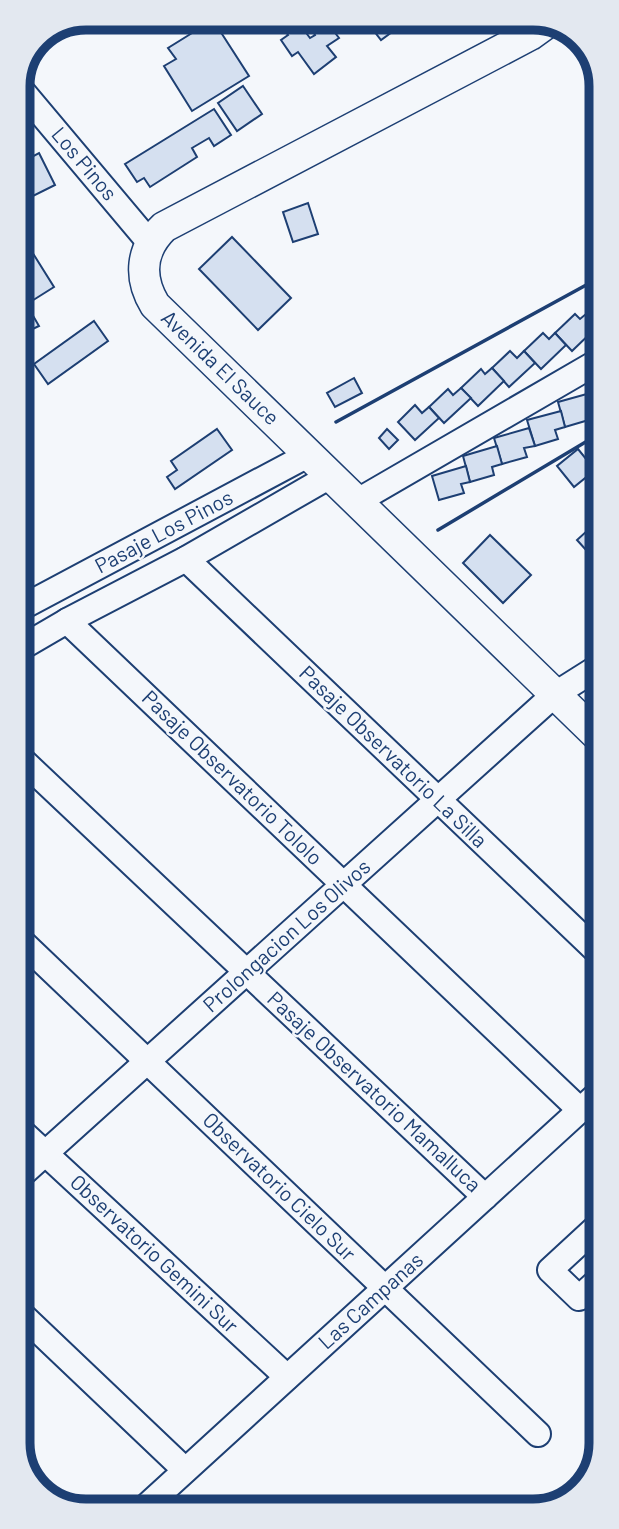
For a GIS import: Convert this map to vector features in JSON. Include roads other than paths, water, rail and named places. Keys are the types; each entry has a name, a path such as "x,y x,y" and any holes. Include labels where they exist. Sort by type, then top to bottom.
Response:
{"street":[{"path":"150,243 164,227 537,30"},
{"name":"Los Pinos","path":"30,100 150,243"},
{"name":"Avenida El Sauce","path":"150,243 143,271 149,295 155,305 589,727"},
{"path":"356,502 589,367"},
{"name":"Pasaje Los Pinos","path":"30,603 308,454"},
{"path":"30,643 186,559 330,476"},
{"name":"Pasaje Observatorio La Silla","path":"186,559 589,943"},
{"name":"Pasaje Observatorio Tololo","path":"67,621 580,1110"},
{"name":"Prolongacion Los Olivos","path":"30,1167 554,695 589,673"},
{"name":"Pasaje Observatorio Mamalluca","path":"30,767 485,1197"},
{"name":"Observatorio Cielo Sur","path":"30,950 538,1434"},
{"name":"Las Campanas","path":"154,1499 589,1102"},
{"name":"Observatorio Gemini Sur","path":"30,1139 287,1377"},
{"path":"589,1234 550,1270 579,1298 589,1289"},
{"path":"30,1323 185,1470"}]}
